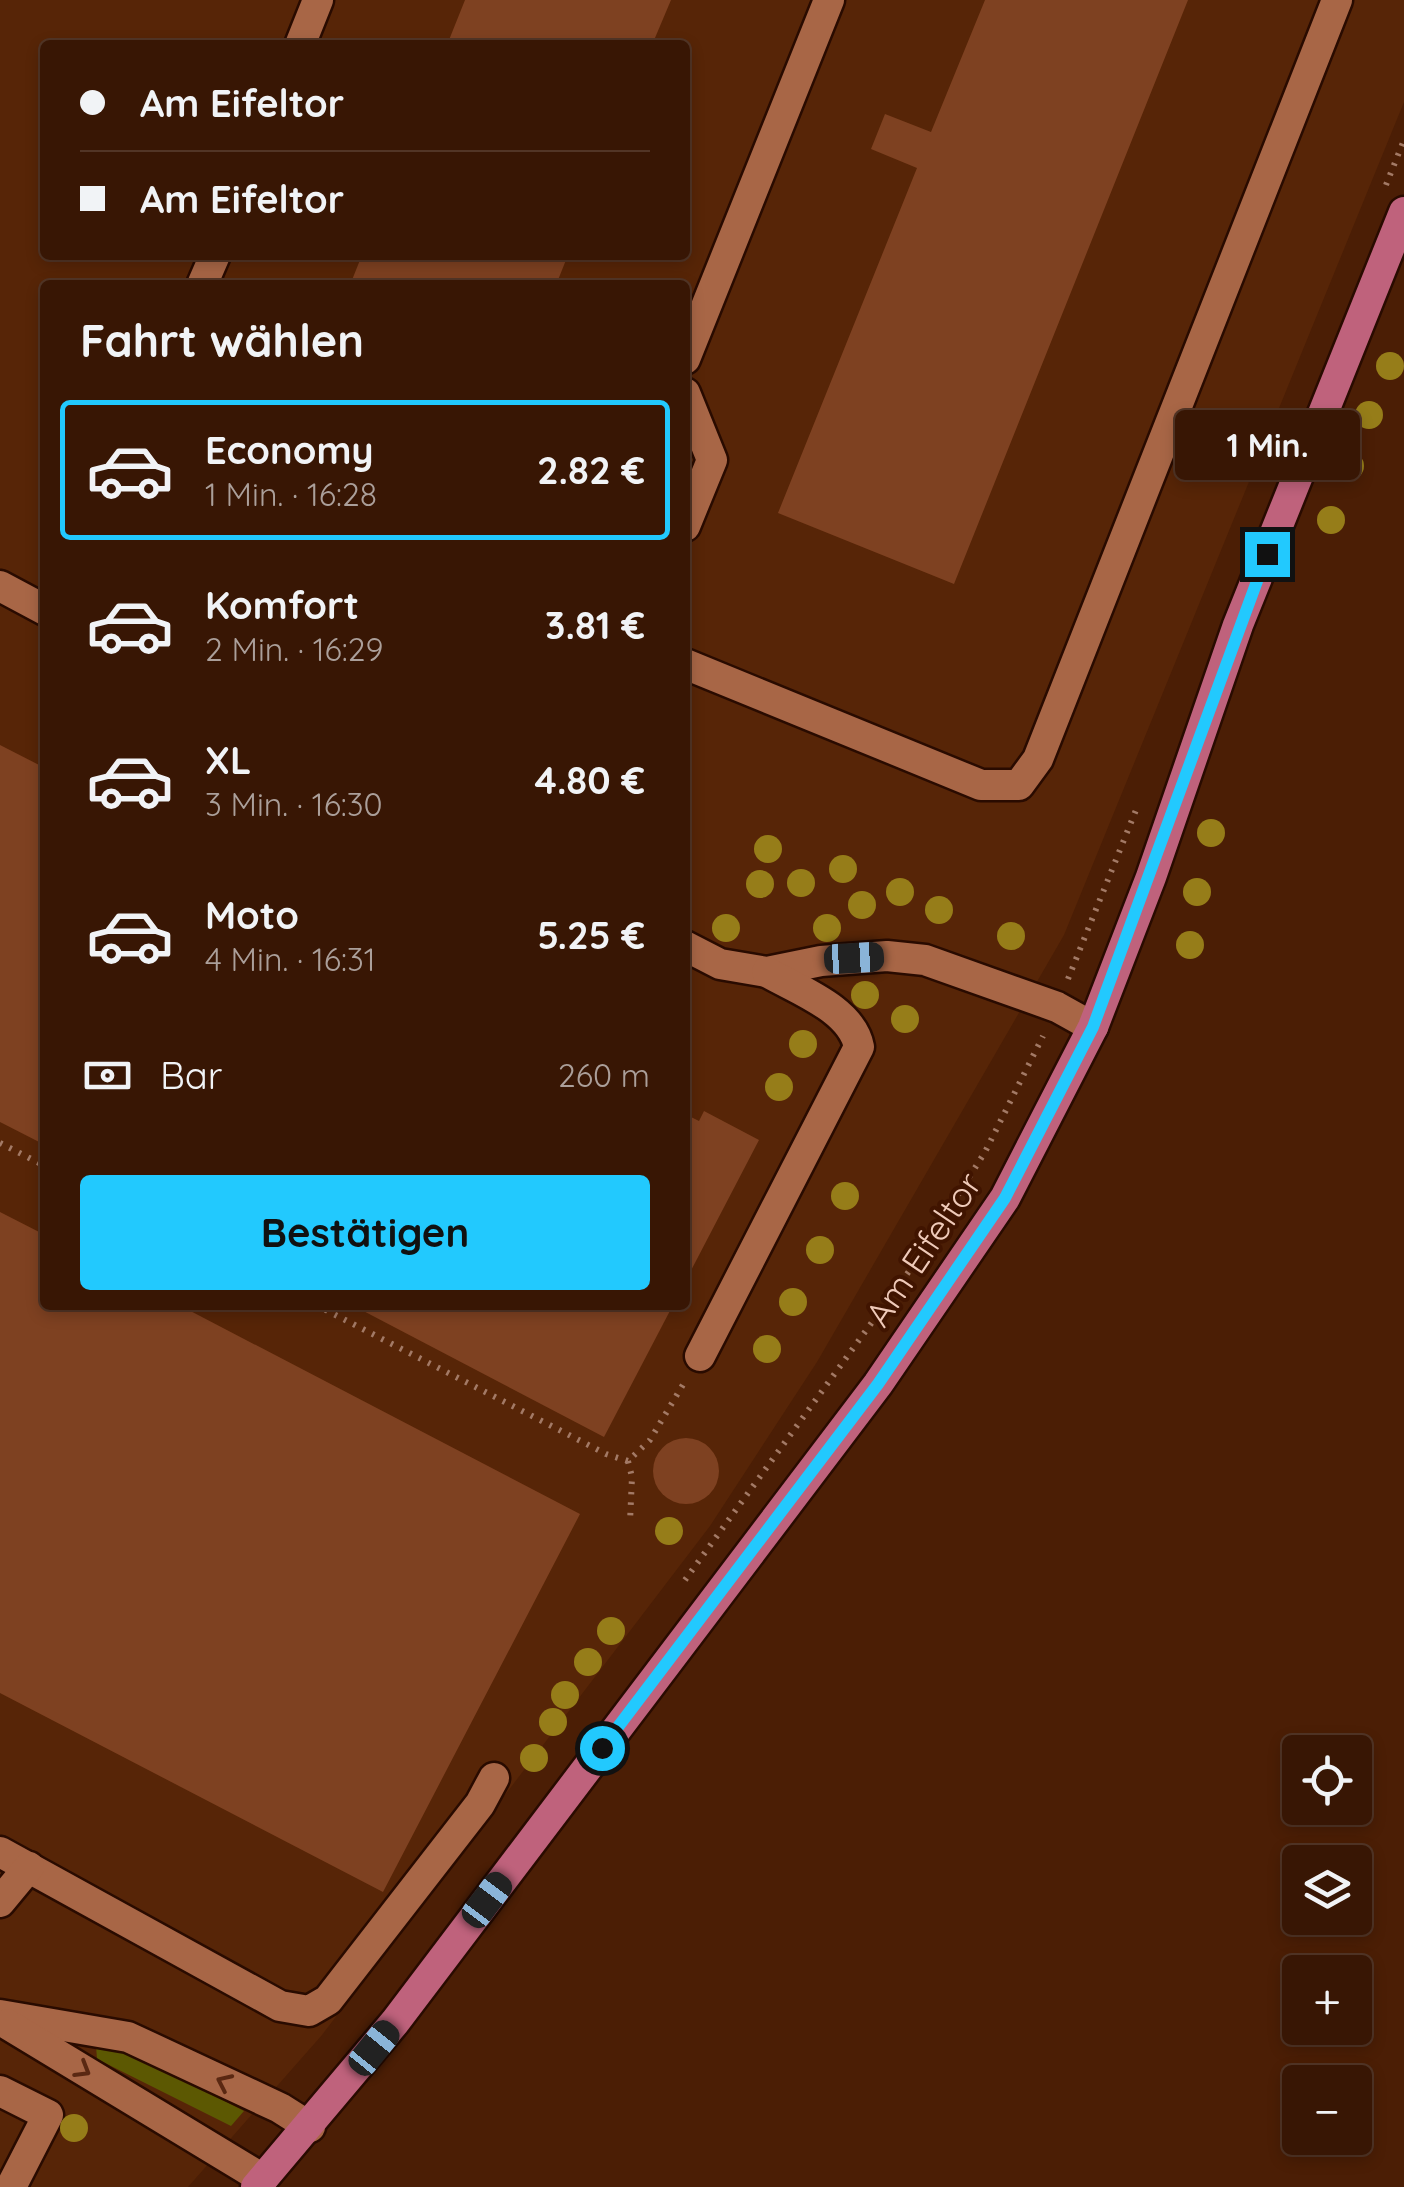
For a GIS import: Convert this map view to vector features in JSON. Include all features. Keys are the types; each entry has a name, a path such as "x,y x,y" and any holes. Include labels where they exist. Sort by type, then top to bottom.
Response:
{"main road":[{"name":"Am Eifeltor","path":"260,2183 396,2022 878,1384 1005,1198 1093,1027 1393,204"}],"street":[{"path":"302,40 318,0"},
{"path":"690,348 829,0"},
{"path":"690,666 981,785 1019,785 1038,760 1337,0"},
{"path":"690,405 712,460 690,514"},
{"path":"0,586 40,607"},
{"path":"690,949 720,964 767,972 842,1016 856,1031 860,1047 700,1356"},
{"path":"767,972 820,960 887,956 926,960 1057,1007 1093,1027"},
{"path":"0,1852 280,2006 308,2012 328,2000 480,1804 494,1778"},
{"path":"0,1902 28,1867"},
{"path":"0,2017 128,2038 280,2108 310,2127"},
{"path":"0,2017 260,2183"},
{"path":"0,2090 48,2115 10,2187"}],"path":[{"path":"1393,204 1404,140"},
{"path":"676,1592 915,1263 985,1152 1057,1007 1138,804"},
{"path":"0,1142 40,1163"},
{"path":"326,1310 606,1454 628,1461"},
{"path":"628,1461 650,1440 700,1356"},
{"path":"628,1461 632,1478 630,1522"}],"shaded area":[{"path":"0,0 1404,0 1404,102 1064,935 817,1362 710,1526 322,2035 188,2187 0,2187"},
{"path":"96,2046 119,2046 244,2111 231,2126 97,2059"}],"building":[{"path":"465,0 671,0 654,40 449,40"},
{"path":"985,0 1188,0 954,584 778,513 917,168 871,149 885,114 931,132"},
{"path":"360,260 566,260 558,280 352,280"},
{"path":"0,745 40,765 40,1142 0,1122"},
{"path":"704,1111 759,1140 690,1272 690,1116 699,1121"},
{"path":"0,1212 40,1232 40,1310 189,1310 580,1514 383,1892 0,1693"},
{"path":"362,1310 670,1310 604,1437"},
{"path":"686,1438 710,1447 719,1471 710,1495 686,1504 662,1495 653,1471 662,1447"}],"route":[{"path":"602,1748 878,1384 1005,1198 1093,1027 1267,554"}]}
